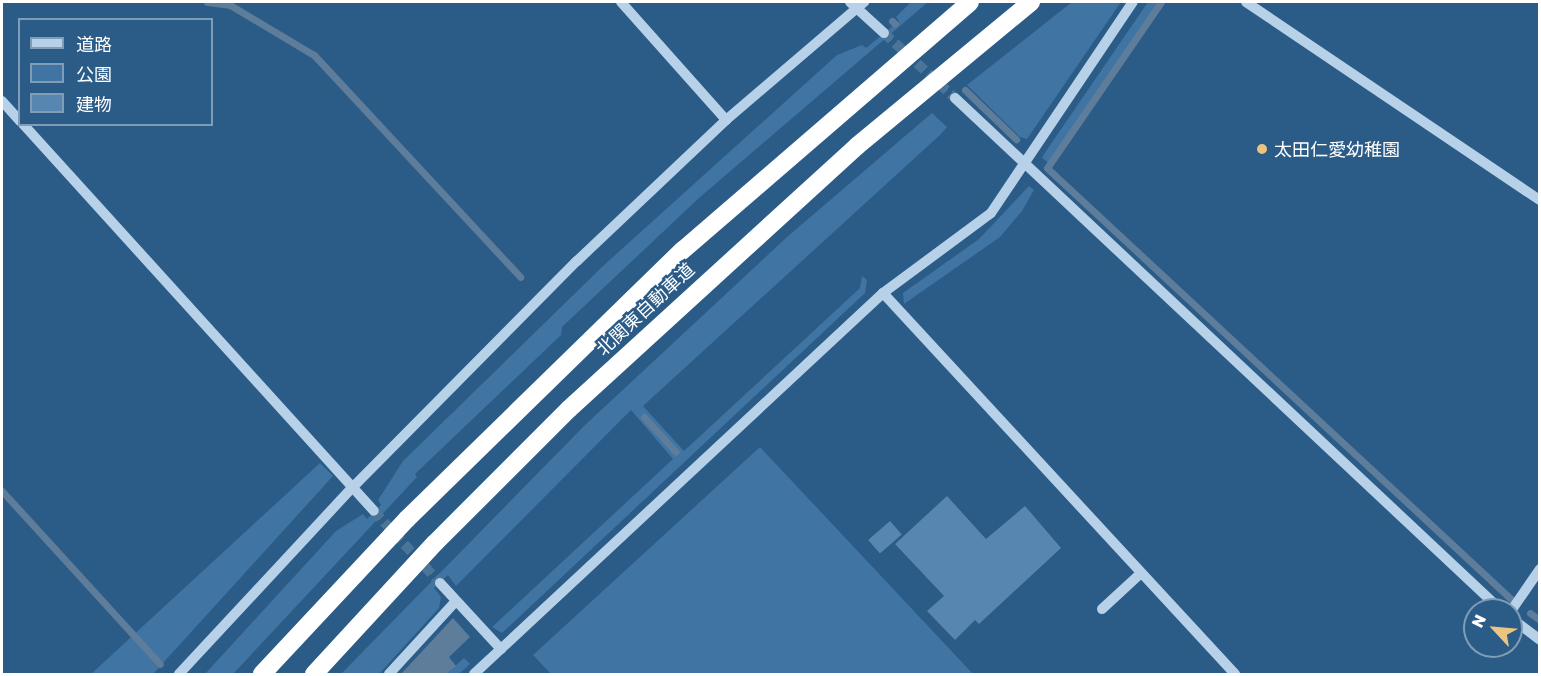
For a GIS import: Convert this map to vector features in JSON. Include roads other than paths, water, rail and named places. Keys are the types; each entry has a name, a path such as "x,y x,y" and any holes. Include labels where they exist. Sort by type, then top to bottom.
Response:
{"highway":[{"name":"北関東自動車道","path":"262,675 407,519 683,250 970,2"},
{"name":"北関東自動車道","path":"314,675 435,543 568,409 857,146 1030,2"}],"street":[{"path":"621,2 726,120"},
{"path":"474,675 883,293 991,213 1133,2"},
{"path":"1246,2 1539,200"},
{"path":"179,675 353,487 610,229 726,120 856,3 884,33"},
{"path":"955,98 1488,598"},
{"path":"2,101 18,119"},
{"path":"25,126 374,511"},
{"path":"883,293 1234,675"},
{"path":"1520,598 1539,569"},
{"path":"1102,609 1141,573"},
{"path":"441,583 501,649"},
{"path":"389,675 456,601"},
{"path":"1523,627 1539,640"}],"waterway":[{"path":"207,2 230,5 314,55 520,277"},
{"path":"1161,2 1047,168 1510,598"},
{"path":"892,21 895,24"},
{"path":"965,90 1016,139"},
{"path":"644,417 676,452"},
{"path":"2,491 160,664"},
{"path":"1530,613 1540,620"}],"tunnel":[{"path":"884,33 955,98"},
{"path":"374,511 440,583"}],"place":[{"name":"太田仁愛幼稚園","path":"1262,149"}]}
